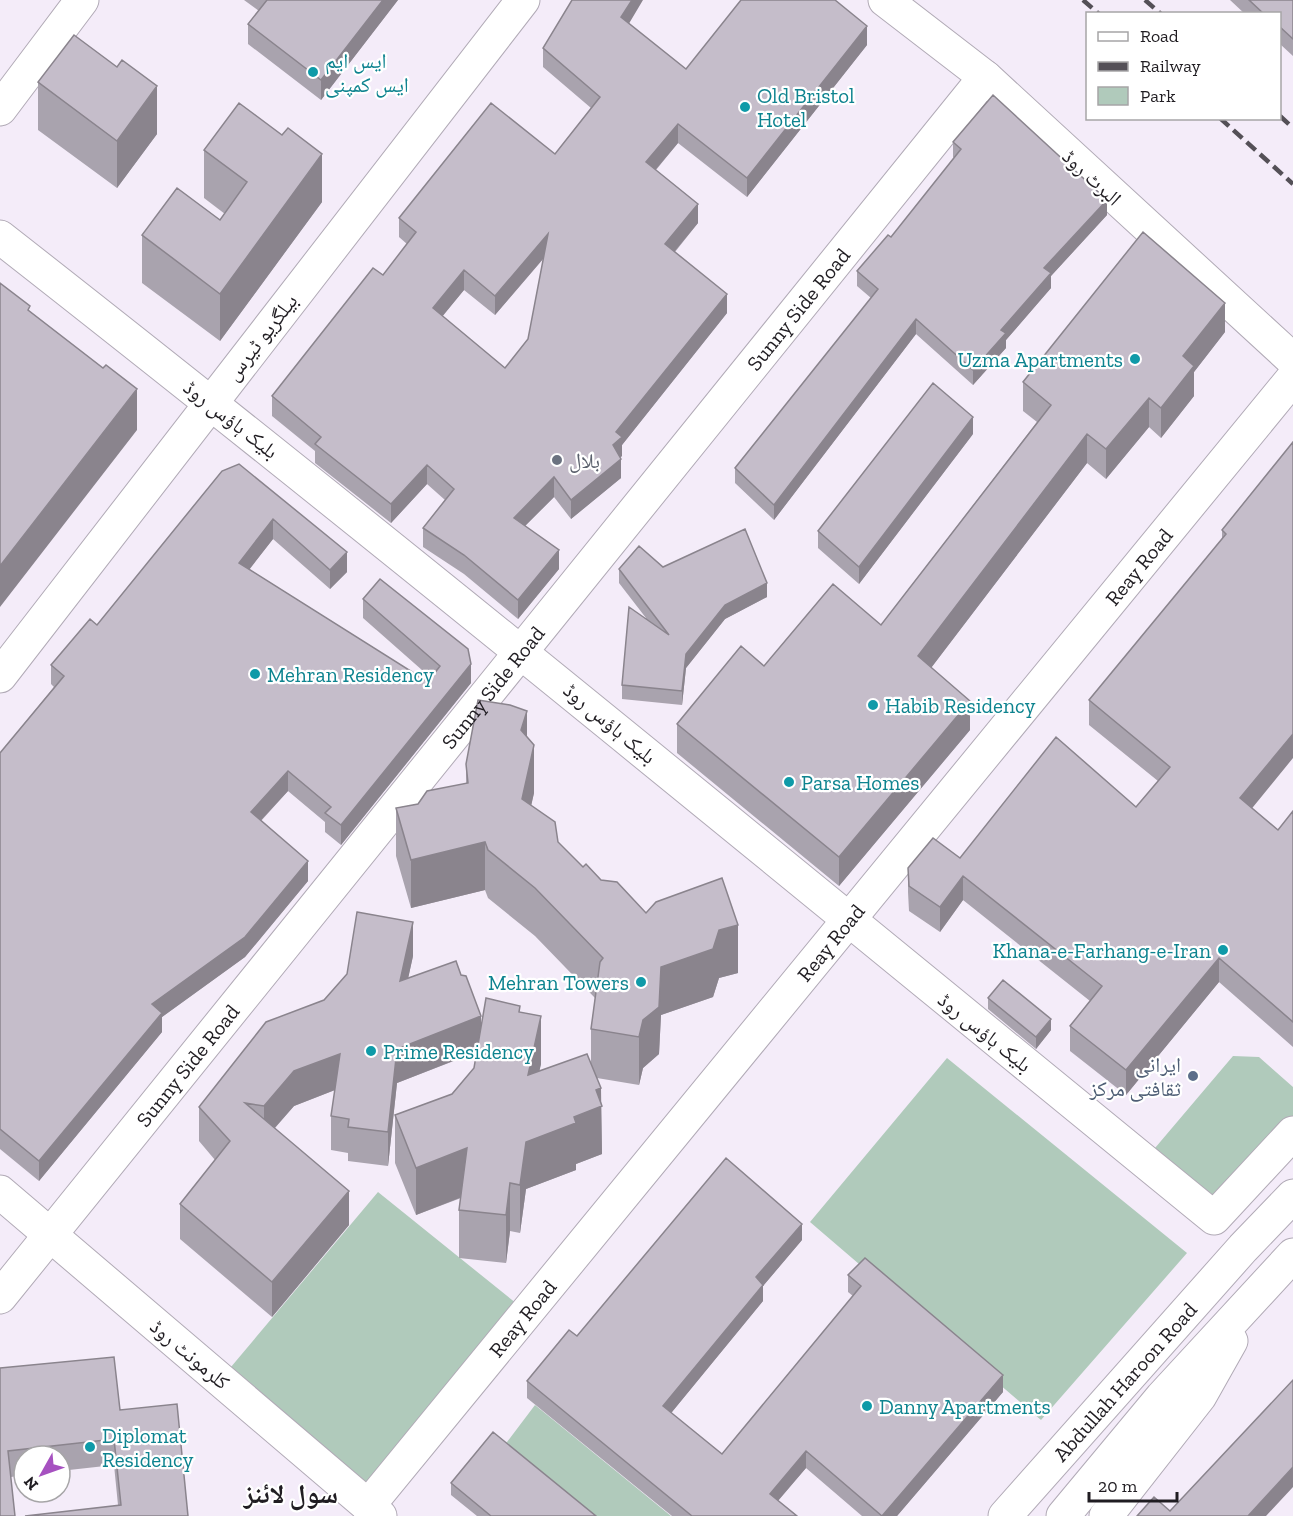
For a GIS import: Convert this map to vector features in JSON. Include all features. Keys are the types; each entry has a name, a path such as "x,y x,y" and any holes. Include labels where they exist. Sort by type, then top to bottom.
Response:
{"street":[{"path":"0,110 82,0"},
{"name":"بیلگریو ٹیرس","path":"0,676 523,0"},
{"name":"البرٹ روڈ","path":"885,0 985,77 1293,360"},
{"name":"Sunny Side Road","path":"0,1297 985,77"},
{"name":"بلیک ہاؤس روڈ","path":"0,237 522,651 847,920 1214,1218 1293,1133"},
{"name":"Reay Road","path":"374,1511 847,920 1293,378"},
{"name":"کلرمونٹ روڈ","path":"0,1192 374,1511"},
{"name":"Abdullah Haroon Road","path":"1005,1516 1243,1248 1293,1196"},
{"path":"1106,1516 1200,1396 1263,1287 1293,1254"},
{"name":"Abdullah Haroon Road","path":"1063,1516 1162,1397 1263,1287"}],"green space":[{"path":"1233,1056 1259,1057 1293,1087 1293,1133 1214,1218 1144,1161"},
{"path":"947,1058 1187,1253 1041,1420 810,1222"},
{"path":"378,1192 527,1312 368,1506 220,1380"},
{"path":"535,1405 671,1516 582,1516 501,1450"}],"building":[{"name":"ایس ایم ایس کمپنی","path":"267,0 383,0 321,80 248,24"},
{"path":"572,0 632,0 621,17 686,69 741,0 835,0 867,26 747,178 678,124 646,162 698,204 665,244 727,294 616,432 622,437 613,445 621,459 571,500 554,477 514,518 559,550 518,600 464,555 423,528 454,489 427,465 391,504 315,444 321,437 272,396 373,268 383,275 416,232 399,218 491,103 555,154 600,97 543,48","holes":["548,234 528,339 505,368 433,308 464,270 495,296"]},
{"path":"1249,0 1293,0 1293,39 1281,28 1281,12 1262,12"},
{"path":"74,35 117,67 122,60 157,86 117,141 38,82"},
{"path":"993,95 1107,200 1044,268 1051,273 1001,330 1006,333 973,370 916,319 774,505 735,468 878,289 857,271 888,235 891,237 961,149 953,142"},
{"path":"239,103 282,135 288,128 322,154 220,294 142,235 177,188 220,220 247,182 204,150"},
{"path":"1143,232 1225,303 1183,356 1194,366 1161,408 1149,398 1106,449 1087,434 918,656 970,701 839,857 677,724 741,646 764,666 833,584 881,625 1051,405 1023,382"},
{"path":"0,283 30,306 28,310 103,368 106,365 137,389 0,566"},
{"path":"933,383 973,417 859,567 818,531"},
{"path":"1293,442 1293,734 1240,798 1278,830 1293,811 1293,1022 1219,958 1126,1070 1070,1026 1102,986 963,876 940,907 909,886 908,868 933,838 960,858 1056,737 1136,807 1170,767 1089,700 1226,534 1222,530"},
{"path":"239,464 347,552 330,570 273,519 239,563 428,682 440,666 363,599 380,579 468,649 471,664 341,825 325,813 331,807 288,771 251,812 308,861 245,937 152,1004 162,1013 39,1161 0,1129 0,753 64,676 51,665 90,619 97,625 222,471"},
{"path":"745,529 767,583 725,605 686,654 682,691 622,685 629,607 669,635 619,569 639,546 663,567"},
{"path":"478,700 510,705 527,711 521,730 534,745 522,799 555,822 558,842 583,867 586,864 601,880 617,882 646,913 656,902 722,878 738,925 719,930 713,949 661,967 659,1007 643,1020 639,1037 591,1029 600,962 603,958 535,888 488,850 485,842 411,860 396,808 418,804 427,791 468,783 466,764"},
{"path":"357,912 413,922 400,981 456,961 461,975 466,976 481,1016 397,1049 388,1132 348,1127 349,1119 331,1116 340,1054 294,1071 264,1106 245,1103 349,1191 272,1282 180,1204 230,1141 199,1107 266,1022 324,1000 347,974"},
{"path":"1003,980 1051,1019 1036,1037 988,998"},
{"path":"486,998 520,1006 519,1012 541,1016 528,1075 587,1054 601,1088 596,1090 602,1106 574,1117 576,1123 526,1142 520,1185 510,1183 506,1215 459,1210 467,1148 416,1168 395,1115 452,1094 474,1068"},
{"path":"726,1158 802,1224 756,1277 763,1285 663,1406 722,1454 861,1286 848,1275 865,1258 1003,1375 882,1516 806,1451 770,1494 797,1516 692,1516 527,1381 569,1330 577,1336"},
{"name":"Diplomat Residency","path":"114,1357 120,1410 177,1404 188,1516 25,1516 121,1505 114,1439 70,1444 12,1444 12,1451 8,1451 15,1516 0,1516 0,1368"},
{"path":"1293,1380 1293,1467 1248,1516 1137,1516 1154,1497 1170,1511"},
{"path":"493,1432 596,1516 491,1516 451,1483"}],"railway":[{"path":"1083,0 1097,12"},
{"path":"1145,0 1159,12"},
{"path":"1281,117 1293,128"},
{"path":"1222,120 1293,184"}],"place":[{"name":"ایس ایم ایس کمپنی","path":"313,72"},
{"name":"Old Bristol Hotel","path":"745,107"},
{"name":"Uzma Apartments","path":"1135,359"},
{"name":"بلال","path":"557,460"},
{"name":"Mehran Residency","path":"255,674"},
{"name":"Habib Residency","path":"873,705"},
{"name":"Parsa Homes","path":"789,782"},
{"name":"Khana-e-Farhang-e-Iran","path":"1223,950"},
{"name":"Mehran Towers","path":"641,982"},
{"name":"Prime Residency","path":"371,1051"},
{"name":"ایرانی ثقافتی مرکز","path":"1193,1076"},
{"name":"Danny Apartments","path":"867,1406"},
{"name":"Diplomat Residency","path":"90,1447"}],"district":[{"name":"سول لائنز","path":"291,1494"}]}
